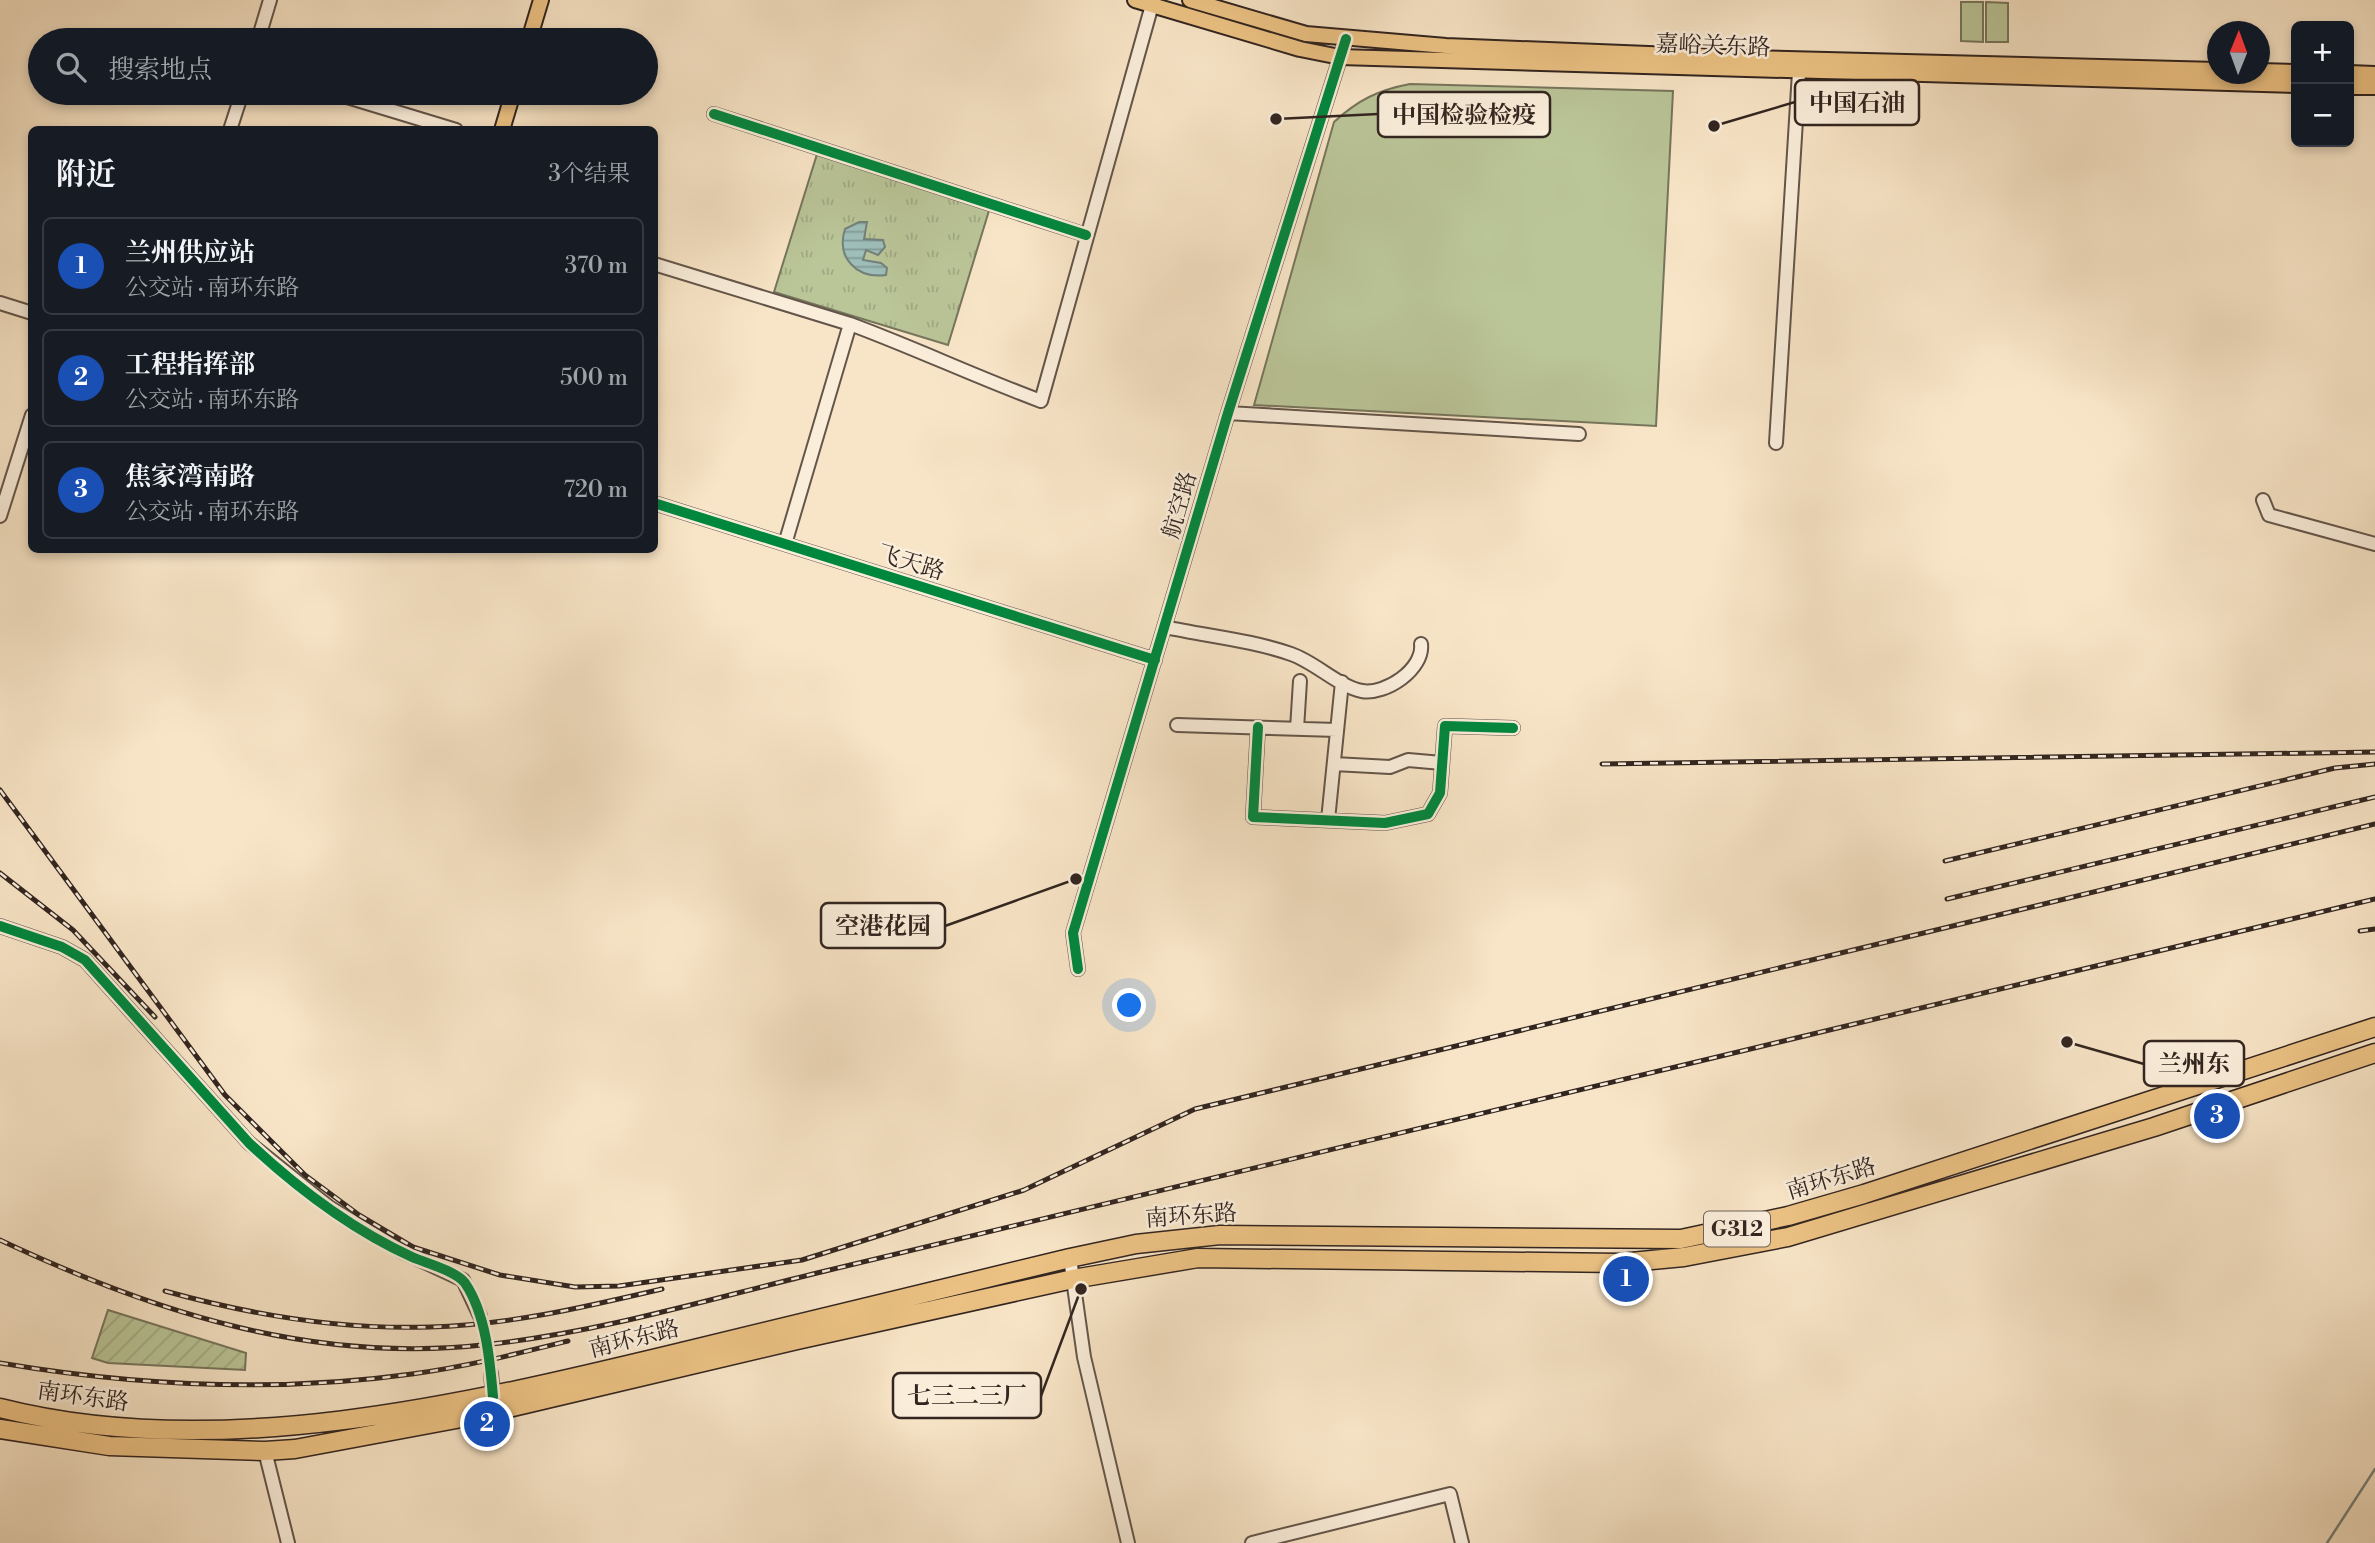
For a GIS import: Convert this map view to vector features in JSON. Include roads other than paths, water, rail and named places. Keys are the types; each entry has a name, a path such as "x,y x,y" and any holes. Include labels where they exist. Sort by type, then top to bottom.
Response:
{"highway":[{"name":"南环东路","path":"0,1408 83,1423 163,1431 258,1428 493,1397 1070,1258 1136,1244 1220,1235 1620,1241 1681,1239 1788,1216 2146,1104 2375,1027"},
{"name":"南环东路","path":"0,1429 80,1444 265,1451 295,1449 483,1414 797,1339 1073,1279 1198,1258 1620,1263 1685,1257 1788,1237 2154,1128 2375,1054"},
{"path":"2146,1104 2154,1128"}],"main road":[{"path":"533,28 541,0"},
{"name":"嘉峪关东路","path":"1135,0 1300,49 1340,57 2291,85"},
{"name":"嘉峪关东路","path":"1190,0 1306,34 1346,39 1678,56 2207,70"},
{"path":"2270,71 2291,72"},
{"path":"2354,73 2375,74"},
{"path":"2354,87 2375,87"},
{"path":"503,126 509,105"}],"street":[{"path":"262,28 270,0"},
{"path":"658,265 850,324 930,354 973,376 1041,401 1152,5"},
{"name":"航空路","path":"1078,968 1073,933 1227,412 1346,39"},
{"path":"1776,443 1799,72"},
{"path":"231,126 238,105"},
{"path":"374,105 443,126"},
{"path":"714,114 1086,236"},
{"path":"0,303 28,312"},
{"path":"785,544 850,324"},
{"path":"1227,412 1579,434"},
{"path":"0,516 4,486 28,425"},
{"path":"2263,500 2269,515 2375,544"},
{"name":"飞天路","path":"658,504 1155,660"},
{"path":"1165,627 1290,653 1362,691 1389,688 1418,662 1421,644"},
{"path":"1297,729 1300,681"},
{"path":"1328,820 1342,682"},
{"path":"1177,724 1337,730"},
{"path":"1258,727 1253,817 1385,823 1428,814 1440,793 1445,726 1513,727"},
{"path":"1334,764 1390,767 1408,760 1442,763"},
{"path":"0,926 44,939 85,960 271,1163 329,1207 390,1245 463,1280 480,1316"},
{"path":"1070,1258 1084,1357 1128,1543"},
{"path":"491,1373 493,1397"},
{"path":"265,1451 288,1543"},
{"path":"1252,1543 1450,1494 1462,1543"}],"water":[{"path":"859,222 867,222 864,239 883,240 885,247 878,255 866,250 863,260 881,263 887,268 886,275 857,270 846,257 843,249 845,229"}],"waterway":[{"path":"2327,1543 2375,1469"}],"tunnel":[{"path":"480,1316 491,1373"}],"railway":[{"path":"1602,764 2375,752"},
{"path":"1945,861 2335,768 2375,764"},
{"path":"0,790 225,1095 305,1175 359,1215 413,1247 500,1275 575,1287 619,1286 802,1260 1024,1190 1195,1109 2375,824"},
{"path":"1947,899 2375,797"},
{"path":"0,873 73,930 155,1017"},
{"path":"0,1240 118,1290 178,1311 300,1340 363,1347 426,1349 532,1339 655,1314 2375,899"},
{"path":"2360,931 2375,929"},
{"path":"165,1291 296,1319 363,1326 430,1327 518,1319 662,1289"},
{"path":"0,1363 154,1382 309,1384 432,1371 568,1341"}],"place":[{"name":"中国检验检疫","path":"1276,119"},
{"name":"中国石油","path":"1714,126"},
{"name":"空港花园","path":"1076,879"},
{"name":"兰州东","path":"2067,1042"},
{"name":"焦家湾南路","path":"2217,1116"},
{"name":"兰州供应站","path":"1626,1279"},
{"name":"七三二三厂","path":"1081,1289"},
{"name":"工程指挥部","path":"487,1424"}]}
